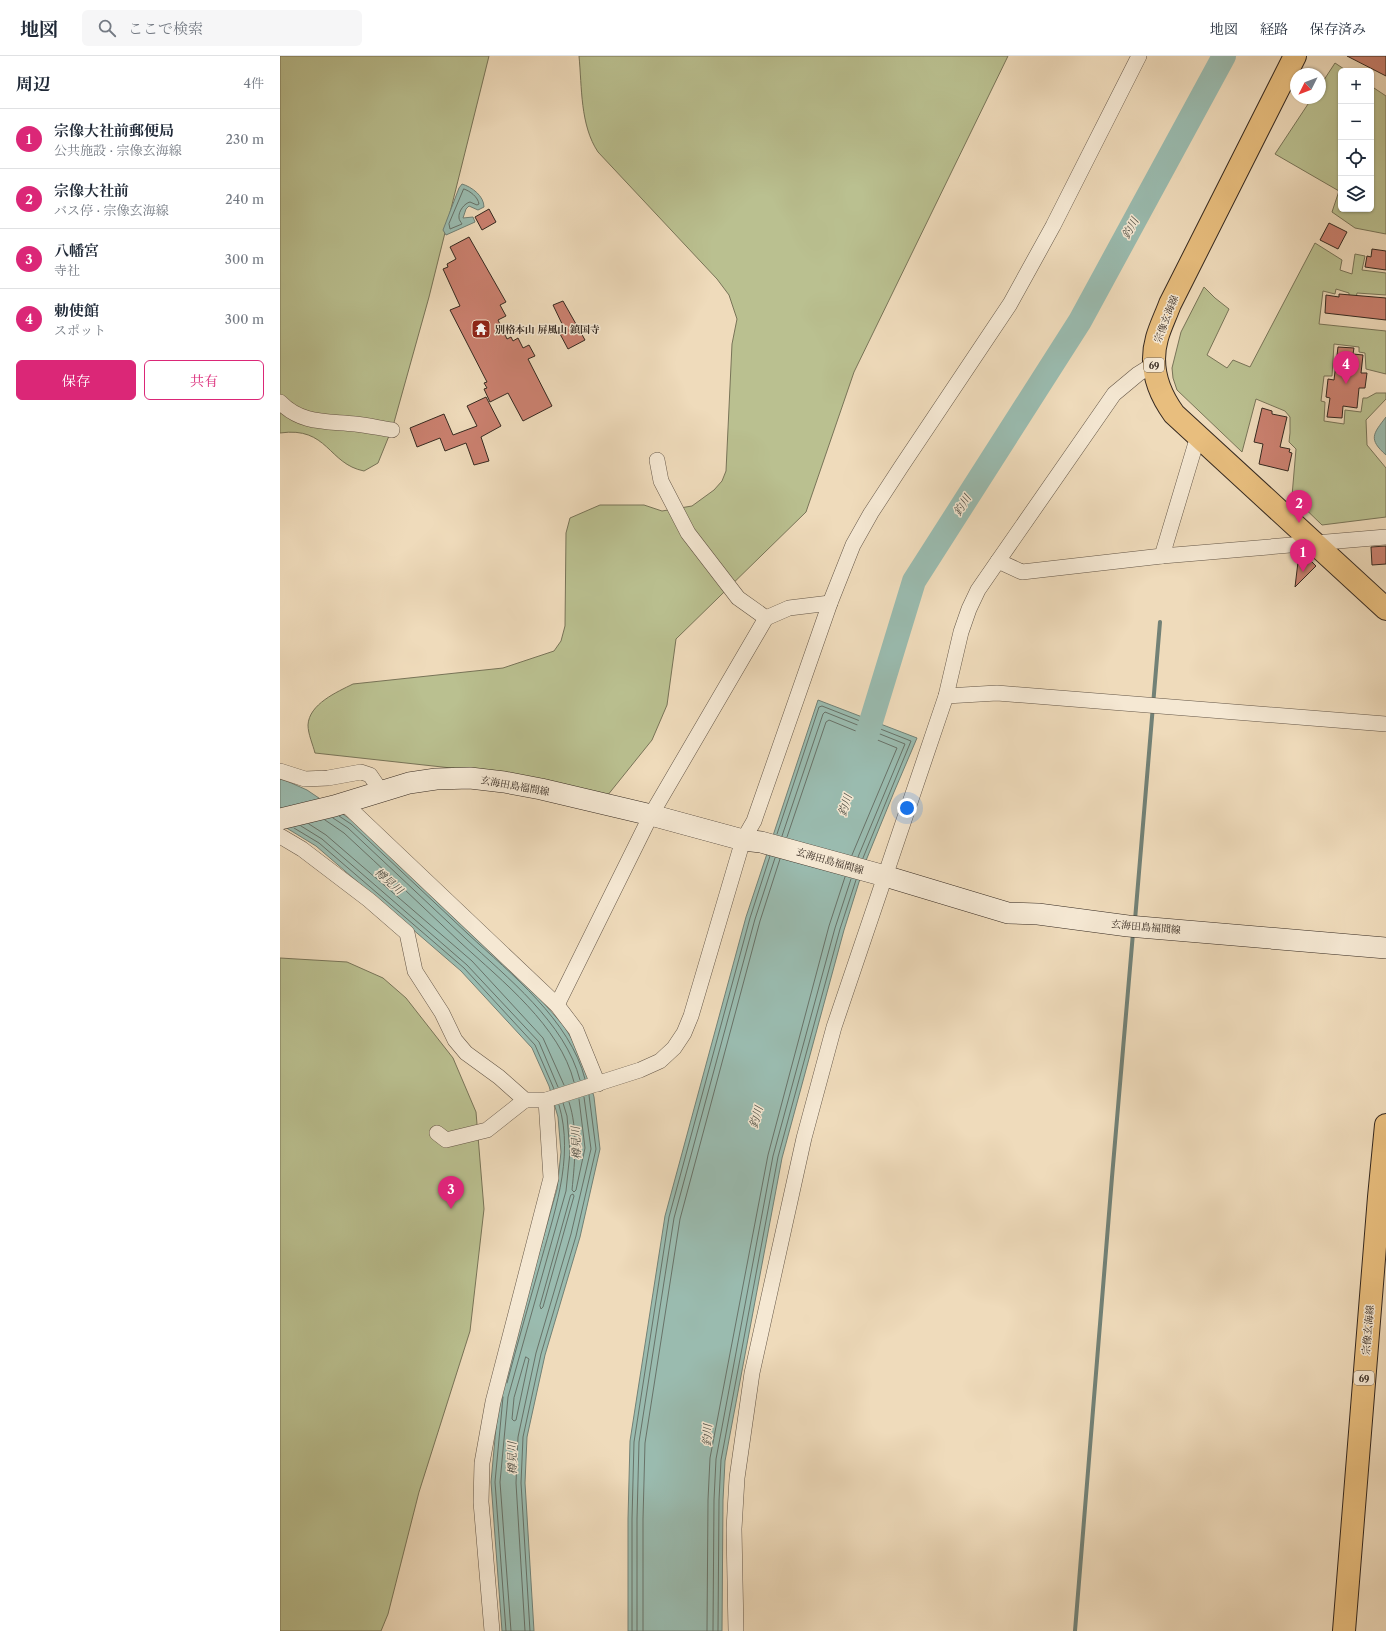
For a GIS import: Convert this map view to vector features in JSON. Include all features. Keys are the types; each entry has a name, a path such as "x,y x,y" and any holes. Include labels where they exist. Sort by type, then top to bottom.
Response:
{"main road":[{"name":"宗像玄海線","path":"1295,56 1170,304 1157,338 1154,364 1157,382 1164,399 1174,414 1386,608"},
{"name":"玄海田島福間線","path":"280,819 410,783 436,779 470,778 504,782 541,789 651,815 743,840 761,842 1008,913 1038,914 1128,926 1386,948"},
{"name":"宗像玄海線","path":"1344,1631 1383,1185 1386,1125"}],"street":[{"path":"437,1132 446,1140 487,1130 525,1100 546,1100 640,1070 660,1061 674,1048 684,1033 691,1016 743,840 754,821 830,603 853,545 871,513 1010,304 1053,226 1139,56"},
{"path":"736,1631 734,1530 737,1478 752,1373 804,1138 878,875 946,696 961,632 969,609 978,590 1114,394 1138,374 1154,364"},
{"path":"280,402 288,410 299,416 312,420 356,424 392,430"},
{"path":"1162,556 1198,436"},
{"path":"657,460 661,481 688,533 738,598 766,618"},
{"path":"998,561 1022,572 1162,556 1386,537"},
{"path":"557,1005 651,815 766,618 789,608 830,603"},
{"path":"946,696 997,693 1386,724"},
{"path":"280,771 305,779 328,778 361,772 370,775 381,791"},
{"path":"338,804 557,1005 576,1030 593,1085"},
{"path":"280,836 302,849 369,900 407,932 415,971 442,1013 455,1040 466,1053 499,1076 525,1100"},
{"path":"492,1631 481,1502 482,1463 493,1402 551,1178 546,1100"},
{"path":"482,1631 491,1614"}],"green space":[{"path":"280,56 489,56 429,297 393,426 378,463 364,471 352,467 342,461 318,440 308,435 296,432 280,433"},
{"path":"579,56 1008,56 854,372 806,512 676,639 667,705 652,740 607,796 524,776 315,753 308,728 313,711 325,700 353,684 503,668 554,651 561,641 565,626 566,533 570,518 600,505 644,505 662,511 692,506 714,490 722,481 726,471 732,344 737,319 729,295 717,279 598,152 592,141 585,118"},
{"path":"1335,63 1342,68 1338,68 1338,190 1275,154 1308,104 1326,104 1326,77"},
{"path":"1374,88 1386,96 1386,234 1355,228 1332,212 1338,194 1338,212 1374,212"},
{"path":"1315,243 1342,260 1340,270 1352,274 1355,254 1365,256 1362,270 1386,273 1386,295 1357,293 1356,298 1349,297 1349,293 1336,289 1335,294 1323,291 1319,324 1386,331 1386,374 1366,369 1365,353 1359,352 1359,347 1334,344 1332,376 1324,376 1321,401 1325,402 1324,421 1344,424 1345,410 1361,412 1363,398 1367,398 1376,393 1386,393 1386,399 1366,420 1367,445 1386,468 1386,517 1322,525 1292,496 1296,449 1289,442 1290,417 1285,411 1256,399 1242,452 1177,390 1173,378 1172,368 1181,332 1204,287 1229,309 1207,355 1227,368 1233,360 1250,367"},
{"path":"280,958 347,962 383,978 406,998 453,1058 476,1112 484,1209 470,1331 419,1492 388,1614 381,1631 280,1631"}],"water":[{"path":"462,184 477,192 482,199 484,207 478,210 469,206 466,209 463,218 473,217 475,222 446,235 443,230 459,188"},
{"path":"1386,417 1386,455 1377,445 1374,436"},
{"path":"818,700 917,738 865,863 844,930 782,1158 725,1461 723,1500 722,1631 628,1631 630,1441 665,1216 746,917"},
{"name":"樽見川","path":"280,778 307,790 353,821 524,981 564,1026 576,1046 587,1072 594,1097 600,1149 580,1237 545,1355 527,1437 525,1483 534,1631 502,1631 491,1482 499,1395 557,1189 561,1152 558,1117 549,1086 532,1048 461,971 316,846 280,824"}],"building":[{"path":"1347,56 1386,56 1386,76 1374,70 1374,68 1370,68"},
{"path":"489,209 496,222 482,230 475,217"},
{"path":"1329,223 1347,232 1338,249 1320,240"},
{"name":"別格本山 屏風山 鎮国寺","path":"469,237 506,302 500,305 506,316 498,320 507,339 511,337 513,341 518,338 523,348 529,345 535,356 528,359 552,406 523,421 508,393 490,402 484,389 487,388 484,383 487,382 450,310 460,306 443,269 448,267 447,264 456,259 450,247"},
{"path":"1372,249 1386,251 1386,270 1365,267 1367,256 1371,257"},
{"path":"1339,294 1386,298 1386,320 1325,313 1326,295 1339,297"},
{"path":"563,301 585,340 568,349 559,332 564,328 553,305"},
{"path":"1338,347 1354,348 1353,354 1363,355 1361,373 1367,373 1365,388 1359,388 1357,408 1343,406 1342,418 1327,417 1330,398 1326,397 1328,379 1334,380"},
{"path":"486,397 501,426 481,437 489,461 474,465 466,443 445,451 440,438 417,447 410,428 444,414 453,435 477,426 467,406"},
{"path":"1262,408 1272,411 1272,414 1287,417 1280,447 1290,449 1289,452 1292,453 1288,471 1259,464 1263,444 1254,442"},
{"path":"1386,546 1386,564 1372,565 1371,547"},
{"path":"1305,555 1316,566 1295,587 1298,562"}],"waterway":[{"name":"釣川","path":"862,751 914,581 1080,321 1224,56"},
{"path":"1135,920 1160,622"},
{"path":"1075,1631 1133,933"}],"place":[{"name":"別格本山 屏風山 鎮国寺","path":"481,329"},
{"name":"勅使館","path":"1346,384"},
{"name":"宗像大社前","path":"1299,523"},
{"name":"宗像大社前郵便局","path":"1303,572"},
{"name":"八幡宮","path":"451,1209"}]}
